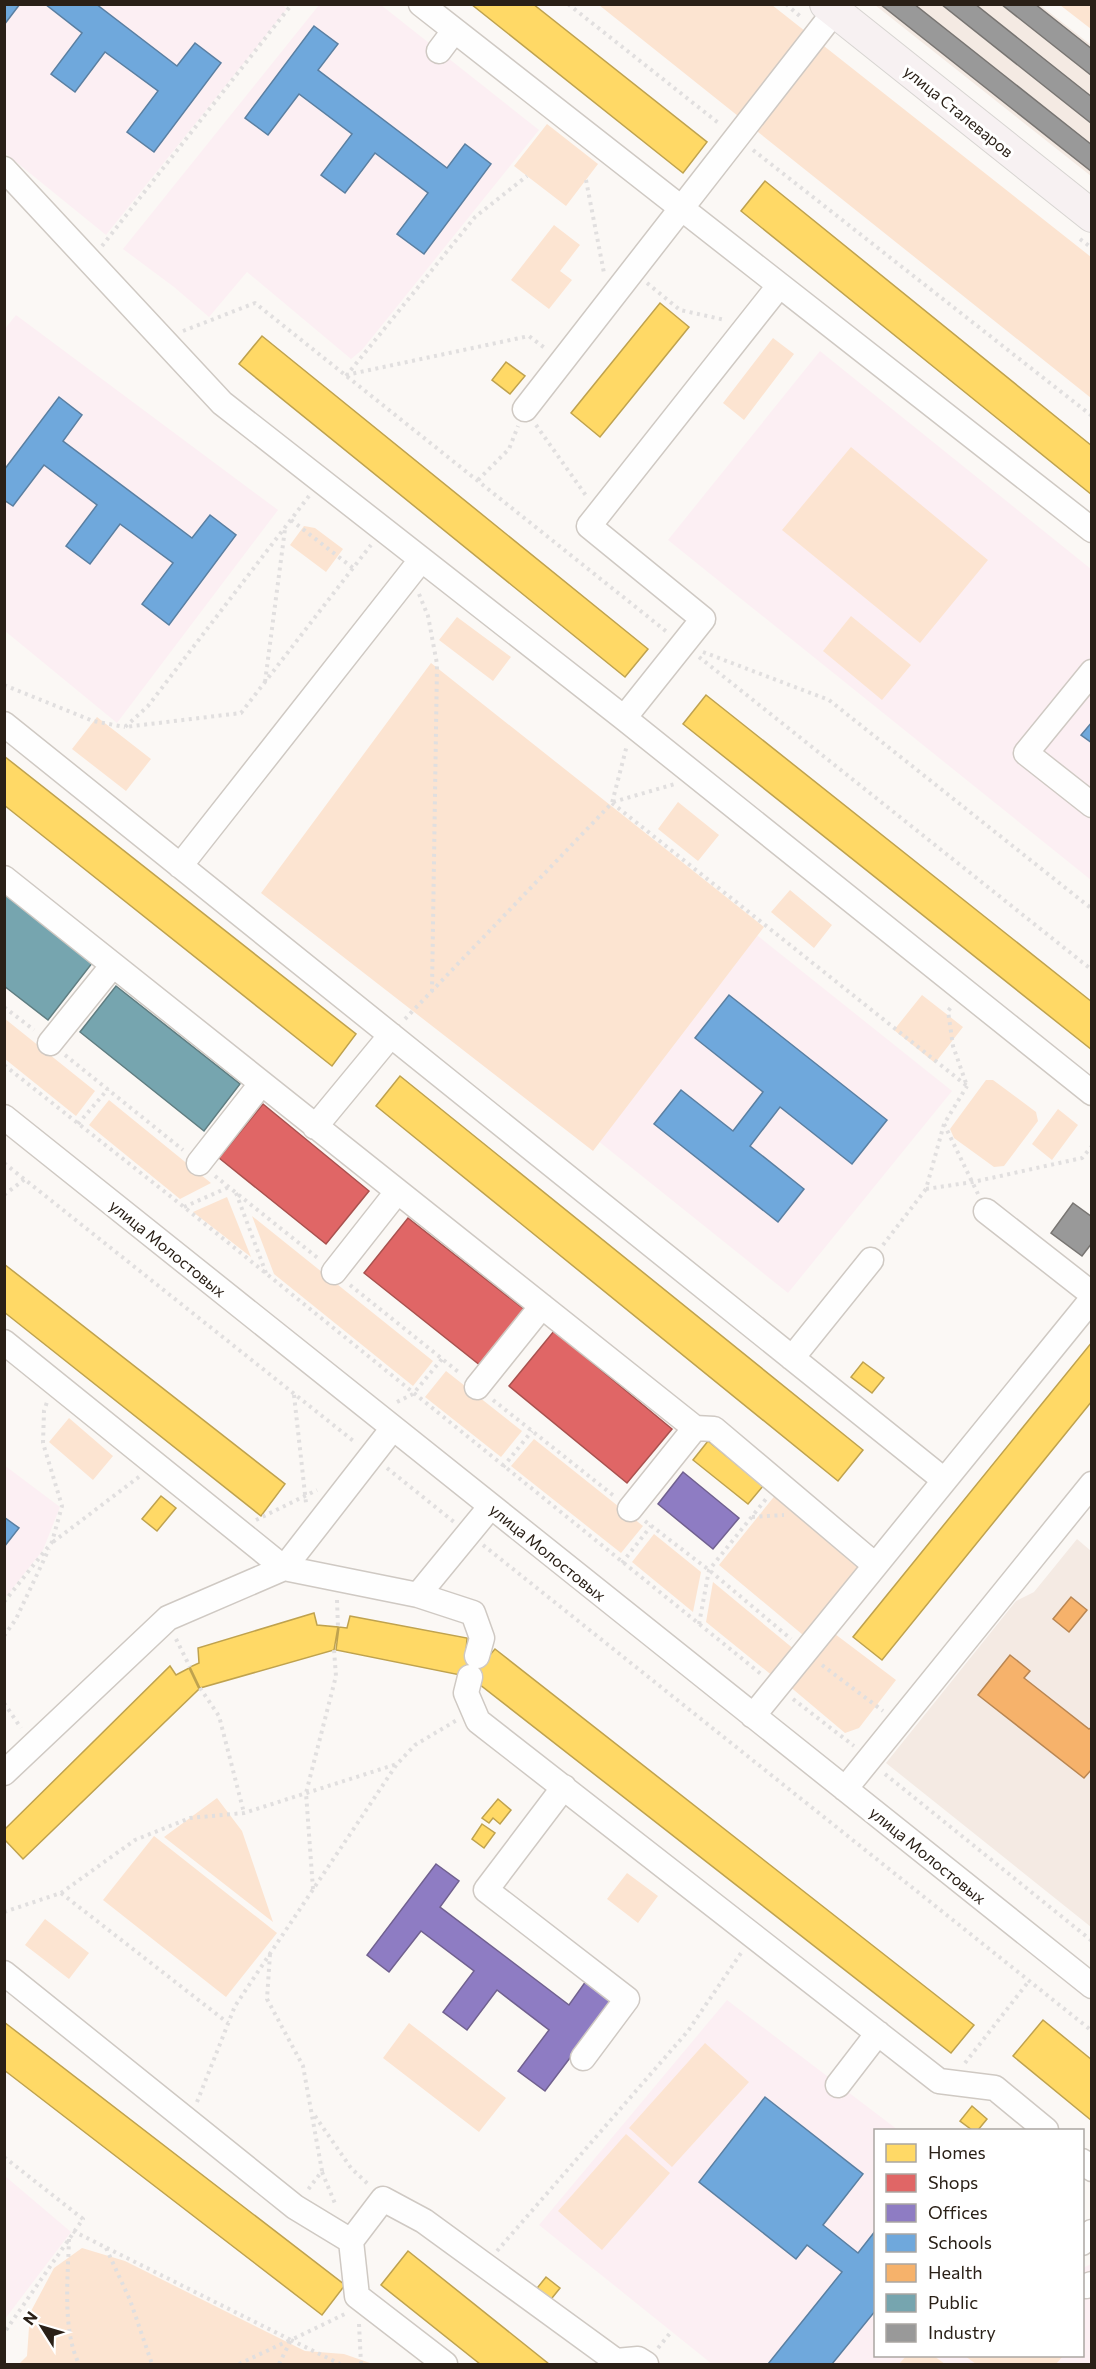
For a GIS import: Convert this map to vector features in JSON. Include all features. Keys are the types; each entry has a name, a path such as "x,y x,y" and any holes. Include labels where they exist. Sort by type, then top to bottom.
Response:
{"main road":[{"name":"улица Сталеваров","path":"830,8 1092,216"}],"street":[{"path":"421,4 1092,530"},
{"path":"525,409 736,137 830,8"},
{"path":"439,51 454,31"},
{"path":"4,169 222,403 382,530 416,567 628,721 1092,1093"},
{"path":"628,721 703,619 589,526 779,286"},
{"path":"180,866 416,567"},
{"path":"1092,672 1026,753 1092,805"},
{"path":"4,724 944,1480"},
{"path":"4,878 695,1428 714,1429 876,1565"},
{"path":"50,1043 113,965"},
{"path":"315,1127 391,1035"},
{"path":"199,1163 261,1084"},
{"name":"улица Молостовых","path":"4,1117 1092,1986"},
{"path":"334,1272 397,1192"},
{"path":"753,1716 1092,1296 986,1211"},
{"path":"792,1358 871,1260"},
{"path":"477,1387 542,1306"},
{"path":"4,1342 284,1568 418,1595 473,1613 482,1638 466,1693 478,1720 939,2081 995,2088 1045,2129"},
{"path":"4,1773 166,1620 284,1568 393,1428"},
{"path":"630,1509 695,1428"},
{"path":"845,1789 1092,1484"},
{"path":"418,1595 491,1506"},
{"path":"564,1787 486,1890 627,1999 583,2058"},
{"path":"4,1973 295,2207 351,2241"},
{"path":"838,2085 878,2033"},
{"path":"445,2364 358,2302 351,2241 383,2199 424,2221 616,2361 638,2359 646,2364"}],"path":[{"path":"90,261 292,4"},
{"path":"568,4 1092,416"},
{"path":"346,375 475,218 527,176"},
{"path":"586,180 609,301"},
{"path":"632,272 680,310 748,325"},
{"path":"162,339 255,303 1092,970"},
{"path":"346,375 529,336 563,361"},
{"path":"478,480 510,449 525,409"},
{"path":"525,409 599,513"},
{"path":"125,727 148,706 321,481"},
{"path":"291,520 353,568"},
{"path":"265,683 286,527"},
{"path":"4,685 93,721 125,727 242,713 382,530"},
{"path":"416,567 437,664 432,991"},
{"path":"683,644 829,700 1092,909"},
{"path":"612,802 628,721"},
{"path":"391,1035 612,802 699,778"},
{"path":"612,802 967,1086"},
{"path":"964,991 948,1011 952,1046 967,1086"},
{"path":"4,1007 532,1431 709,1570 805,1652 898,1723"},
{"path":"4,1065 184,1207 622,1563 777,1687 833,1728 854,1747"},
{"path":"871,1260 926,1190 944,1124 967,1086"},
{"path":"78,1124 108,1089"},
{"path":"944,1124 986,1211"},
{"path":"926,1190 1082,1158 1092,1146"},
{"path":"4,1163 1092,2031"},
{"path":"4,1195 25,1179"},
{"path":"184,1207 229,1187"},
{"path":"236,1192 267,1276"},
{"path":"397,1401 413,1394 442,1359"},
{"path":"4,1636 16,1619 52,1542 62,1506 43,1443 44,1411 55,1383"},
{"path":"294,1394 310,1535"},
{"path":"503,1467 532,1431"},
{"path":"4,1602 52,1542 156,1464"},
{"path":"699,1624 709,1570 779,1483"},
{"path":"237,1530 324,1486"},
{"path":"622,1563 651,1526"},
{"path":"166,1620 190,1667"},
{"path":"313,1889 306,1793 336,1676 334,1650"},
{"path":"200,1688 219,1716 244,1813"},
{"path":"4,1703 33,1746"},
{"path":"190,2121 235,2006 397,1764 416,1745 473,1710"},
{"path":"4,1912 62,1893 135,1840 190,1818 244,1813 397,1764"},
{"path":"878,1768 1092,1941"},
{"path":"62,1893 228,2024"},
{"path":"485,2265 688,2031 753,1935"},
{"path":"270,1953 267,1999 303,2066 322,2171 295,2207"},
{"path":"949,2083 1029,1981"},
{"path":"312,2113 351,2168 383,2199"},
{"path":"4,2157 83,2219 4,2333"},
{"path":"73,2231 340,2364"},
{"path":"69,2238 68,2301 71,2349 79,2364"},
{"path":"106,2248 130,2300 152,2364"},
{"path":"239,2364 291,2340 358,2302 361,2364"},
{"path":"279,2364 291,2340"}],"shaded area":[{"path":"282,4 287,9 106,235 5,153 4,5"},
{"path":"319,5 381,5 539,130 362,350 351,359 247,272 209,317 174,287 123,249"},
{"path":"599,5 772,5 1091,257 1091,398"},
{"path":"875,5 1040,5 1091,45 1091,176"},
{"path":"1060,5 1091,5 1091,29"},
{"path":"547,124 598,164 566,206 514,166"},
{"path":"554,225 580,245 560,271 572,280 549,309 511,280"},
{"path":"16,315 278,510 117,723 5,631 4,330"},
{"path":"773,338 794,354 744,420 723,403"},
{"path":"820,351 1091,569 1091,880 668,540"},
{"path":"851,447 988,560 920,643 782,530"},
{"path":"304,526 315,528 343,549 326,572 290,545"},
{"path":"851,616 911,665 882,700 823,651"},
{"path":"457,617 511,657 493,681 439,640"},
{"path":"431,663 764,927 593,1151 261,893"},
{"path":"440,682 952,1091 788,1293 290,894"},
{"path":"97,717 151,759 126,791 72,749"},
{"path":"678,802 719,835 698,861 658,829"},
{"path":"790,890 832,925 814,948 771,912"},
{"path":"922,995 963,1027 935,1063 894,1030"},
{"path":"4,1018 95,1091 76,1116 5,1059"},
{"path":"986,1080 993,1080 1036,1112 1038,1121 1004,1166 994,1167 954,1138 950,1129"},
{"path":"109,1100 211,1183 180,1199 89,1125"},
{"path":"1058,1109 1078,1125 1052,1160 1032,1144"},
{"path":"227,1197 251,1257 193,1212"},
{"path":"252,1216 433,1361 413,1386 274,1274"},
{"path":"446,1371 522,1431 501,1457 425,1397"},
{"path":"69,1418 113,1456 93,1480 49,1442"},
{"path":"534,1439 643,1526 621,1553 511,1466"},
{"path":"4,1465 60,1507 43,1550 5,1598"},
{"path":"777,1493 861,1564 803,1635 719,1565"},
{"path":"654,1534 701,1572 693,1612 632,1562"},
{"path":"1077,1539 1091,1551 1091,1927 886,1763 1016,1601 1034,1592"},
{"path":"713,1582 795,1650 774,1677 706,1622"},
{"path":"831,1631 896,1680 859,1728 845,1733 788,1685"},
{"path":"217,1798 242,1831 273,1922 164,1837"},
{"path":"154,1836 277,1933 226,1997 103,1900"},
{"path":"627,1873 658,1896 638,1923 607,1899"},
{"path":"45,1919 89,1953 69,1979 25,1945"},
{"path":"727,2000 897,2129 874,2129 874,2357 905,2357 899,2364 712,2364 539,2225"},
{"path":"409,2023 506,2098 479,2132 383,2058"},
{"path":"705,2043 749,2082 672,2167 629,2128"},
{"path":"626,2134 670,2173 602,2250 558,2211"},
{"path":"5,2176 71,2232 5,2319"},
{"path":"82,2248 125,2261 305,2351 344,2354 373,2364 19,2364 27,2356 30,2313 54,2268"},
{"path":"1091,2264 1091,2364 945,2364 935,2357 1084,2357 1084,2268"},
{"path":"905,2357 935,2357 945,2364 899,2364"},
{"path":"966,2357 1062,2357 1056,2364 976,2364"}],"building: Homes":[{"path":"471,4 533,4 707,142 683,173"},
{"path":"765,181 1092,446 1092,495 741,211"},
{"path":"660,303 689,327 600,437 571,413"},
{"path":"262,336 648,649 625,677 239,364"},
{"path":"506,362 525,376 510,394 492,380"},
{"path":"706,695 1092,1002 1092,1050 683,724"},
{"path":"4,756 356,1034 332,1066 4,805"},
{"path":"400,1076 863,1450 838,1481 376,1106"},
{"path":"4,1264 285,1484 261,1516 4,1312"},
{"path":"1092,1342 1092,1401 882,1660 853,1637"},
{"path":"863,1362 884,1378 872,1393 851,1377"},
{"path":"708,1441 763,1486 748,1504 693,1460"},
{"path":"161,1496 176,1508 157,1531 142,1519"},
{"path":"314,1613 317,1625 338,1627 334,1650 200,1688 190,1667 199,1663 198,1648"},
{"path":"350,1616 467,1638 466,1653 477,1656 470,1677 336,1650 339,1627 347,1628"},
{"path":"495,1649 974,2025 951,2053 470,1677 477,1656 489,1656"},
{"path":"170,1666 176,1675 189,1668 199,1689 23,1859 4,1839 4,1830"},
{"path":"498,1799 511,1810 500,1824 493,1818 489,1823 482,1818"},
{"path":"482,1824 495,1833 484,1848 472,1839"},
{"path":"1043,2020 1092,2060 1092,2121 1013,2056"},
{"path":"4,2022 345,2285 322,2315 4,2070"},
{"path":"972,2106 987,2119 979,2129 971,2129 960,2121"},
{"path":"408,2251 549,2364 480,2364 381,2285"},
{"path":"546,2277 560,2288 544,2308 530,2297"}],"building: Shops":[{"path":"263,1104 369,1191 326,1244 219,1158"},
{"path":"408,1218 525,1310 481,1366 364,1273"},
{"path":"554,1331 672,1429 627,1483 509,1386"}],"building: Offices":[{"path":"683,1472 739,1518 713,1549 658,1504"},
{"path":"436,1864 459,1881 440,1907 569,2005 586,1981 613,2001 545,2091 518,2071 549,2030 497,1990 467,2030 443,2012 474,1971 421,1931 389,1972 367,1955"}],"building: Schools":[{"path":"4,4 20,4 4,25"},
{"path":"45,4 96,4 177,66 195,43 221,63 154,152 127,132 158,91 105,52 75,92 51,74 82,33"},
{"path":"314,26 338,44 318,70 447,168 465,144 491,164 424,254 397,234 428,193 375,153 345,193 321,175 352,134 299,94 268,135 245,118"},
{"path":"59,397 82,415 63,441 192,538 210,515 236,535 169,625 142,604 173,563 120,524 90,564 66,546 97,505 44,465 13,506 4,500 4,470"},
{"path":"1092,722 1092,743 1081,735"},
{"path":"729,995 887,1120 852,1164 780,1107 750,1146 804,1189 778,1222 654,1124 681,1090 733,1131 763,1092 695,1038"},
{"path":"4,1517 19,1528 4,1547"},
{"path":"765,2097 863,2174 823,2225 858,2253 874,2233 874,2312 832,2364 768,2364 842,2272 807,2245 796,2259 699,2182"}],"building: Health":[{"path":"1071,1597 1087,1610 1069,1632 1053,1619"},
{"path":"1010,1655 1030,1671 1024,1678 1089,1729 1092,1727 1092,1769 1084,1778 978,1695"}],"building: Public":[{"path":"4,892 93,962 48,1020 4,986"},
{"path":"116,986 240,1084 204,1131 80,1032"}],"building: Industry":[{"path":"880,4 914,4 1092,145 1092,172"},
{"path":"941,4 975,4 1092,97 1092,124"},
{"path":"1001,4 1035,4 1092,49 1092,76"},
{"path":"1073,1203 1092,1217 1092,1243 1082,1256 1051,1233"}]}
